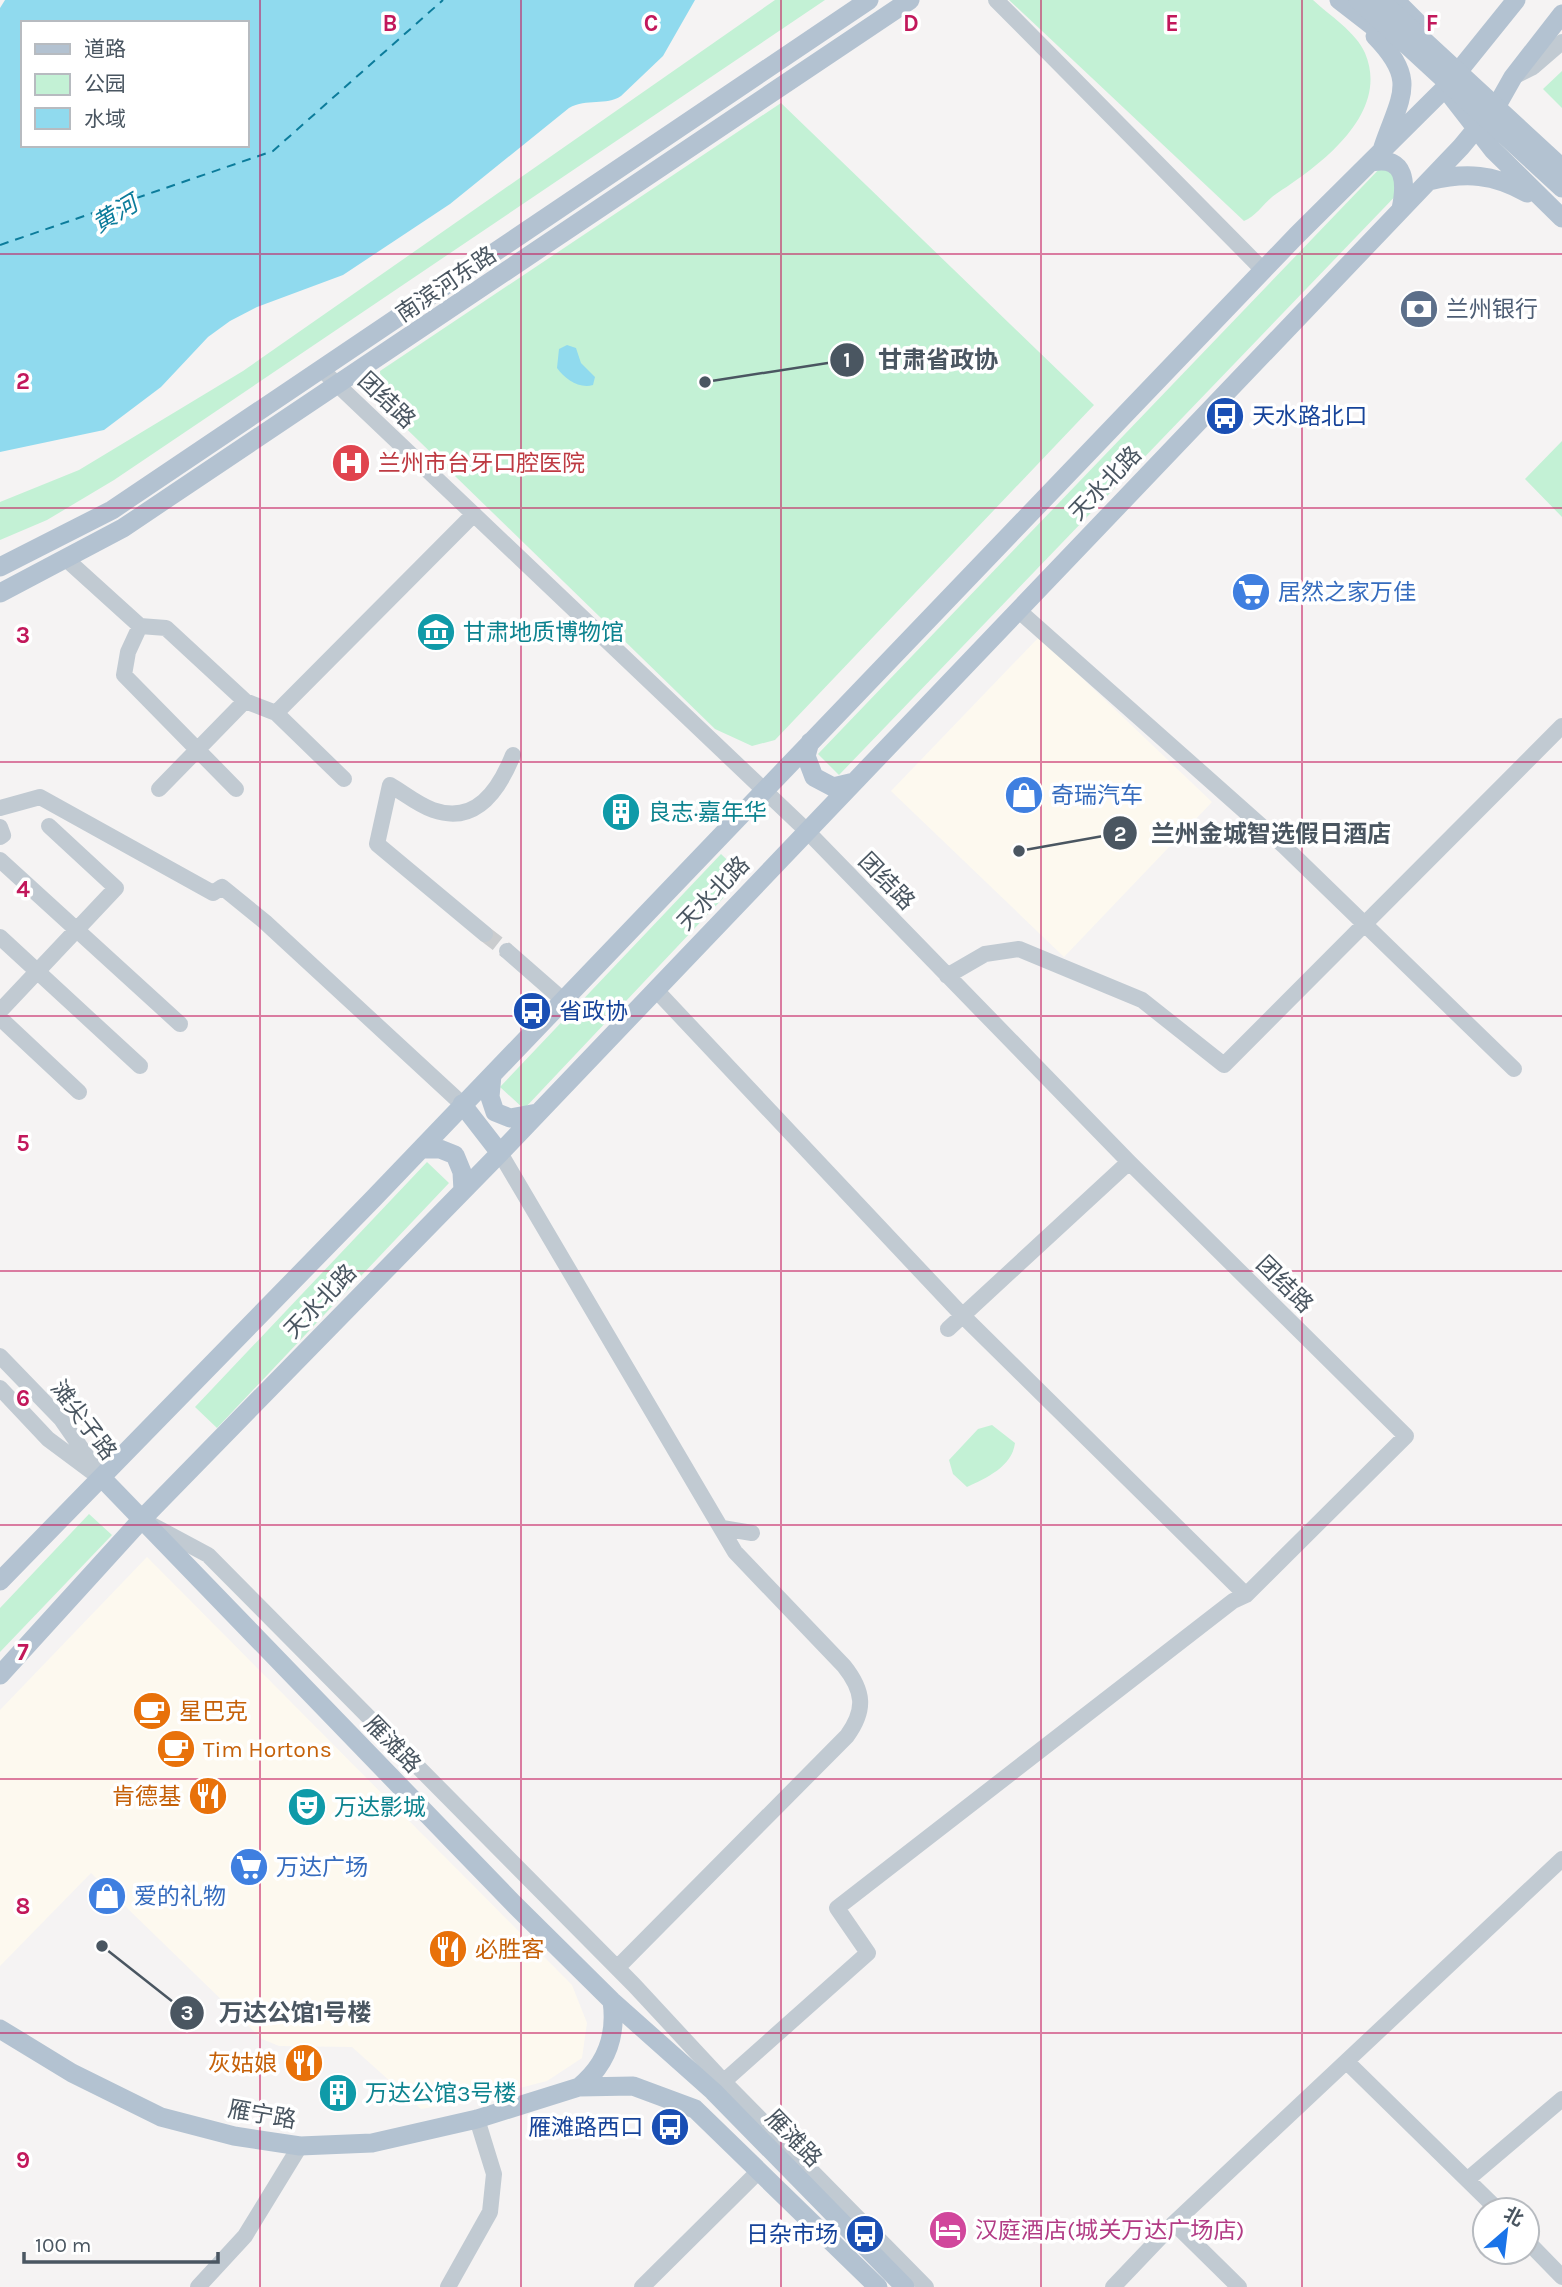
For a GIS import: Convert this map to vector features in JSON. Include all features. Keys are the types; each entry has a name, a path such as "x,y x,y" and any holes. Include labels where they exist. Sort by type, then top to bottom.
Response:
{"main road":[{"name":"南滨河东路","path":"0,567 112,510 869,0"},
{"name":"南滨河东路","path":"0,593 123,528 339,386 910,0"},
{"path":"1380,0 1562,168"},
{"path":"1395,0 1562,156"},
{"name":"天水北路","path":"0,1581 421,1149 1264,271 1445,88 1516,0"},
{"path":"1349,3 1445,88 1493,150 1556,212"},
{"path":"1349,3 1401,67 1401,96 1376,158 1392,163 1403,175 1406,188 1401,210"},
{"path":"1349,3 1562,188"},
{"name":"天水北路","path":"0,1675 142,1520 500,1153 1401,210 1500,100 1513,78 1562,14"},
{"path":"1428,181 1455,174 1481,174 1505,181 1556,212"},
{"path":"810,742 806,756 814,777 833,787 853,782"},
{"path":"492,1075 490,1097 495,1112 510,1118 537,1113"},
{"path":"462,1104 500,1153"},
{"path":"421,1149 440,1149 455,1155 461,1165 463,1191"},
{"name":"雁滩路","path":"102,1478 612,2001 719,2087 905,2287"},
{"path":"579,2087 596,2070 608,2049 614,2025 612,2001"},
{"name":"雁宁路","path":"0,2029 72,2073 161,2117 234,2136 300,2146 372,2143 477,2119 579,2087 633,2086 695,2109"},
{"name":"雁滩路","path":"695,2109 878,2287"}],"street":[{"path":"996,0 1264,271"},
{"path":"1513,78 1533,67 1562,42"},
{"name":"团结路","path":"322,370 807,831 1129,1162 1406,1436 1246,1595"},
{"path":"276,713 474,514"},
{"path":"66,559 140,626 166,628 245,701 276,713 344,779"},
{"path":"1018,610 1365,923 1514,1069"},
{"path":"140,626 128,652 124,675 236,789"},
{"path":"159,789 245,701"},
{"path":"947,976 985,954 1019,949 1142,1000 1224,1065 1479,813 1562,726"},
{"path":"485,934 377,844 390,785 432,810 454,815 479,808 495,791 513,755"},
{"path":"0,808 40,797 213,893 222,887 265,922 462,1104"},
{"path":"0,1011 116,888 49,826"},
{"path":"0,827 3,835 0,838"},
{"path":"0,860 180,1024"},
{"path":"0,937 140,1066"},
{"path":"507,951 563,1000"},
{"path":"655,989 962,1315 1246,1595 1208,1620 836,1908 868,1953 719,2087"},
{"path":"0,1018 79,1092"},
{"path":"500,1153 735,1552 855,1680 862,1706 857,1722 847,1735 617,1968"},
{"path":"948,1329 1129,1162"},
{"name":"滩尖子路","path":"0,1356 61,1419 102,1478"},
{"name":"滩尖子路","path":"0,1388 48,1439 102,1478"},
{"path":"142,1520 208,1555 617,1968 719,2087 926,2287"},
{"path":"722,1528 752,1534"},
{"path":"1113,2287 1174,2223 1562,1858"},
{"path":"1347,2062 1484,2196"},
{"path":"1468,2179 1562,2099"},
{"path":"448,2287 490,2212 495,2174 477,2119"},
{"path":"198,2287 245,2235 300,2146"},
{"path":"642,2287 759,2171"},
{"path":"1174,2223 1239,2287"},
{"path":"1541,2255 1562,2277"}],"shaded area":[{"path":"1039,637 1212,802 1064,957 891,791"},
{"path":"147,1557 572,1985 587,2023 582,2058 547,2081 473,2100 421,2109 352,2047 279,2046 262,2039 91,1873 0,1966 0,1710"}],"green space":[{"path":"775,0 825,0 114,480 47,520 0,540 0,502 79,470 243,371"},
{"path":"1009,0 1313,0 1361,45 1370,75 1368,97 1360,117 1330,153 1244,221"},
{"path":"1562,71 1562,108 1543,89"},
{"path":"781,103 1094,405 775,740 752,746 715,729 382,405 380,371"},
{"path":"1384,164 1406,185 839,775 818,754"},
{"path":"1562,441 1562,517 1525,479"},
{"path":"721,854 744,876 524,1109 500,1087"},
{"path":"427,1162 449,1183 217,1428 195,1407"},
{"path":"992,1425 1015,1443 1013,1451 997,1471 967,1487 953,1474 949,1460 978,1429"},
{"path":"89,1514 112,1535 0,1652 0,1608"}],"water":[{"name":"黄河","path":"5,0 695,0 663,56 621,96 609,101 583,103 569,108 450,204 343,275 257,307 230,321 208,337 161,387 104,430 0,452 0,8"},
{"path":"567,345 576,348 581,363 595,377 593,385 583,386 573,382 557,368 559,349"}],"ferry route":[{"path":"0,245 273,151 443,0"}],"tunnel":[{"path":"485,934 507,951"}],"place":[{"name":"兰州银行","path":"1419,309"},
{"name":"甘肃省政协","path":"705,382"},
{"name":"天水路北口","path":"1225,416"},
{"name":"兰州市台牙口腔医院","path":"351,463"},
{"name":"居然之家万佳","path":"1251,592"},
{"name":"甘肃地质博物馆","path":"436,632"},
{"name":"奇瑞汽车","path":"1024,795"},
{"name":"良志·嘉年华","path":"621,812"},
{"name":"兰州金城智选假日酒店","path":"1019,851"},
{"name":"省政协","path":"532,1011"},
{"name":"星巴克","path":"152,1711"},
{"name":"Tim Hortons","path":"176,1749"},
{"name":"肯德基","path":"208,1796"},
{"name":"万达影城","path":"307,1807"},
{"name":"万达广场","path":"249,1867"},
{"name":"爱的礼物","path":"107,1896"},
{"name":"万达公馆1号楼","path":"102,1946"},
{"name":"必胜客","path":"448,1949"},
{"name":"灰姑娘","path":"304,2063"},
{"name":"万达公馆3号楼","path":"338,2093"},
{"name":"雁滩路西口","path":"670,2127"},
{"name":"汉庭酒店(城关万达广场店)","path":"948,2230"},
{"name":"日杂市场","path":"865,2234"}]}
